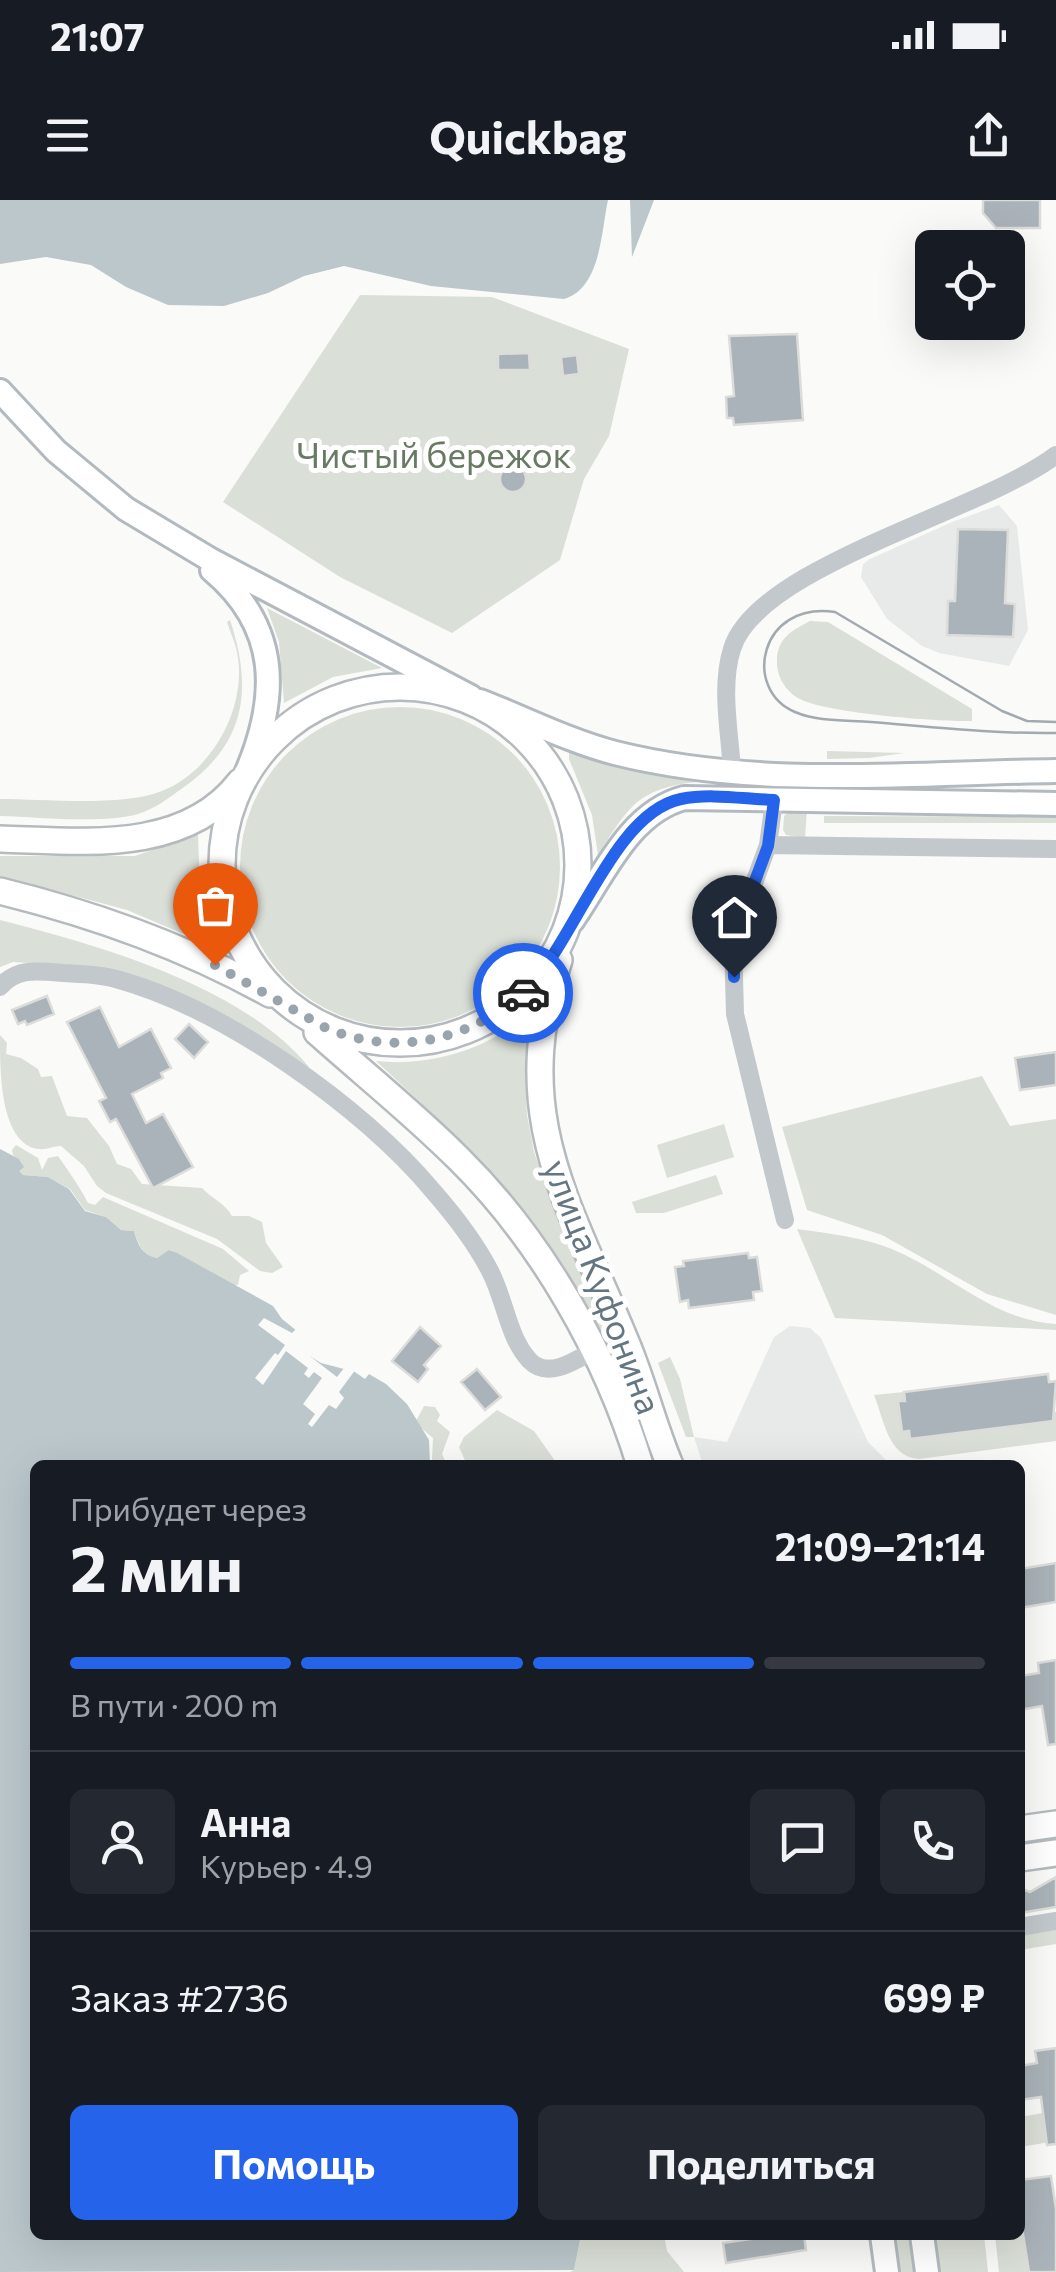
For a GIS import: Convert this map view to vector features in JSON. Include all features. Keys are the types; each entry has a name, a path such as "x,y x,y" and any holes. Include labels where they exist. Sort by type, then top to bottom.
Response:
{"main road":[{"path":"0,391 80,474 174,540 236,592 252,615 262,639 268,695 260,739 225,838 222,883 240,945 258,974 287,1004"},
{"path":"174,540 476,699 611,752 702,770 821,776 1056,771"},
{"path":"0,839 126,840 162,830 202,813 234,789 269,745 290,726 342,697 364,690 409,686 476,699 509,724 554,779 565,800 578,865 571,926"},
{"path":"0,890 80,913 174,948 287,1004 326,1028 365,1041 402,1044 437,1040 475,1026 512,1003 536,980 635,829 662,806 700,797 1056,804"},
{"name":"улица Куфонина","path":"571,926 550,989 542,1034 538,1083 544,1130 565,1204 626,1342 668,1460"},
{"name":"улица Куфонина","path":"287,1004 477,1178 546,1267 592,1351 625,1421 638,1460"},
{"path":"1025,1828 1056,1824"},
{"path":"1025,1857 1056,1853"},
{"path":"883,2240 886,2272"},
{"path":"923,2240 926,2272"}],"street":[{"path":"732,772 728,669 736,637 752,615 831,562 1037,470 1056,455"},
{"path":"774,800 768,846 733,940 735,1014 785,1220"},
{"path":"768,846 1056,849"},
{"path":"0,987 26,972 110,977 203,1012 242,1034 359,1120 432,1189 490,1272 531,1362 538,1367 559,1367 592,1351"},
{"path":"1025,1926 1056,1921"}],"shaded area":[{"path":"0,200 608,200 592,271 576,293 564,299 431,286 344,266 304,276 268,293 224,306 168,305 126,287 91,265 46,257 0,264"},
{"path":"630,200 654,200 632,257"},
{"path":"999,505 1017,526 1028,630 1009,666 939,653 922,646 887,619 861,577 863,564 870,559"},
{"path":"0,1149 19,1159 23,1175 48,1177 69,1189 85,1211 106,1217 121,1230 134,1231 144,1252 157,1258 169,1250 177,1253 273,1306 282,1319 317,1347 311,1357 344,1369 346,1366 365,1379 369,1374 386,1384 407,1404 429,1440 430,1460 30,1460 30,2240 580,2240 574,2270 0,2272"},
{"path":"790,1326 810,1328 821,1338 868,1442 886,1460 701,1460 694,1437 727,1442 774,1337"}],"green space":[{"name":"Чистый бережок","path":"360,295 492,297 629,349 609,436 584,479 560,560 452,633 340,577 223,502"},
{"path":"267,608 382,668 333,677 284,703 279,642"},
{"path":"230,620 241,669 239,713 221,752 205,770 162,802 138,814 89,819 0,816 0,799 126,799 162,791 197,768 223,734 237,694 239,673 227,622"},
{"path":"810,621 828,622 972,709 972,721 857,712 795,696 780,678 778,653 787,636"},
{"path":"400,707 431,710 461,719 502,743 524,765 548,806 557,836 557,898 548,928 524,969 502,991 461,1015 431,1024 400,1027 369,1024 339,1015 298,991 276,969 252,928 243,898 240,867 243,836 252,806 276,765 298,743 339,719 369,710"},
{"path":"569,749 813,788 720,781 674,786 635,804 598,855 592,815 569,759"},
{"path":"827,751 904,753 827,759"},
{"path":"807,809 805,838 786,835 784,816 791,810"},
{"path":"824,816 1056,817 1056,823 824,823"},
{"path":"198,834 200,895 219,949 127,910 0,876 0,856 135,856"},
{"path":"0,920 123,956 208,991 281,1038 309,1067 307,1071 93,967 13,962 0,967"},
{"path":"531,1012 525,1076 534,1152 564,1235 652,1433 644,1437 596,1327 525,1215 463,1142 376,1061 418,1061 459,1053 497,1036"},
{"path":"0,1035 7,1043 6,1054 38,1069 41,1077 52,1076 67,1116 87,1118 109,1146 117,1164 131,1169 142,1184 202,1188 232,1216 249,1216 262,1222 266,1243 283,1267 272,1273 260,1271 217,1239 106,1193 61,1146 38,1149 25,1144 9,1120 5,1104"},
{"path":"982,1076 1010,1126 1056,1119 1056,1315 987,1294 882,1235 807,1210 782,1127"},
{"path":"724,1124 734,1157 667,1178 657,1145"},
{"path":"16,1145 38,1158 42,1170 48,1158 58,1156 88,1203 95,1205 103,1197 223,1249 249,1271 240,1275 238,1285 230,1285 170,1250 157,1258 144,1252 134,1231 121,1230 106,1217 85,1210 70,1189 48,1177 18,1171 22,1163 13,1155"},
{"path":"716,1175 723,1194 664,1213 636,1213 632,1202"},
{"path":"797,1229 851,1237 891,1249 995,1307 1056,1324 1056,1330 835,1318"},
{"path":"670,1357 680,1379 694,1437 686,1437 658,1363"},
{"path":"904,1392 905,1401 899,1401 910,1439 1052,1421 1052,1412 1056,1412 1056,1441 919,1459 909,1457 900,1452 889,1436 874,1395"},
{"path":"424,1406 435,1407 440,1415 437,1421 450,1432 442,1454 445,1460 432,1460 433,1438 415,1423"},
{"path":"497,1410 534,1431 554,1460 465,1460 459,1447 464,1437"},
{"path":"1056,1928 1056,1944 1025,1949 1025,1933"},
{"path":"1043,2113 1045,2126 1056,2141 1025,2146 1025,2116"},
{"path":"580,2240 665,2240 667,2251 684,2272 570,2272 574,2270"},
{"path":"893,2240 910,2240 914,2272 897,2272"},
{"path":"935,2240 985,2240 988,2272 939,2272"},
{"path":"996,2240 1024,2240 1029,2272 999,2272"}],"pier":[{"path":"264,1318 292,1333 296,1329 319,1346 311,1357 337,1377 348,1363 356,1369 339,1392 344,1398 336,1409 329,1405 312,1427 308,1424 315,1414 303,1404 322,1378 314,1372 309,1378 304,1374 308,1368 286,1351 263,1385 255,1378 285,1345 258,1325"}],"building":[{"path":"983,200 1040,200 1040,228 996,228 983,213"},
{"path":"797,334 803,420 734,425 733,418 727,418 726,397 734,396 729,336"},
{"path":"529,353 530,370 498,370 498,354"},
{"path":"577,355 579,374 563,376 561,357"},
{"path":"513,466 522,470 526,479 522,488 513,492 504,488 500,479 504,470"},
{"path":"958,529 1008,530 1005,603 1015,604 1013,637 947,635 948,601 955,601"},
{"path":"47,996 54,1014 27,1025 25,1021 18,1024 12,1010"},
{"path":"100,1007 119,1047 151,1029 171,1068 161,1073 163,1078 132,1094 146,1123 163,1114 193,1167 153,1188 116,1119 110,1122 99,1101 106,1098 67,1022"},
{"path":"189,1024 208,1042 194,1058 175,1039"},
{"path":"1056,1052 1056,1085 1020,1090 1015,1058"},
{"path":"748,1253 749,1258 757,1257 762,1291 753,1292 754,1300 689,1308 688,1300 680,1302 675,1267 684,1266 683,1261"},
{"path":"420,1327 441,1346 424,1365 428,1369 418,1382 392,1361"},
{"path":"477,1369 501,1397 485,1410 461,1382"},
{"path":"1048,1374 1049,1382 1056,1381 1053,1421 910,1439 909,1431 902,1432 898,1401 905,1401 904,1392"},
{"path":"1056,1563 1056,1602 1025,1607 1025,1568"},
{"path":"1056,1660 1056,1744 1048,1745 1042,1706 1025,1709 1025,1675 1039,1673 1038,1663"},
{"path":"1056,1877 1056,1907 1025,1912 1025,1890 1030,1892"},
{"path":"1056,2048 1056,2144 1047,2145 1041,2097 1025,2099 1025,2065 1037,2063 1035,2051"},
{"path":"1051,2176 1056,2209 1056,2272 1029,2272 1024,2240 1025,2179"},
{"path":"805,2240 806,2250 726,2263 723,2243"}],"tram line":[{"path":"1056,722 1027,721 1002,711 835,612 809,612 789,620 775,633 767,650 764,668 768,686 778,701 804,715 964,730 1056,733"}],"way so far":[{"path":"215,965 326,1028 384,1044 419,1043 456,1034 494,1015 523,993"}],"route":[{"path":"523,993 556,955 572,921 635,829 652,812 684,798 774,800 768,846 733,940 734,977"}]}
